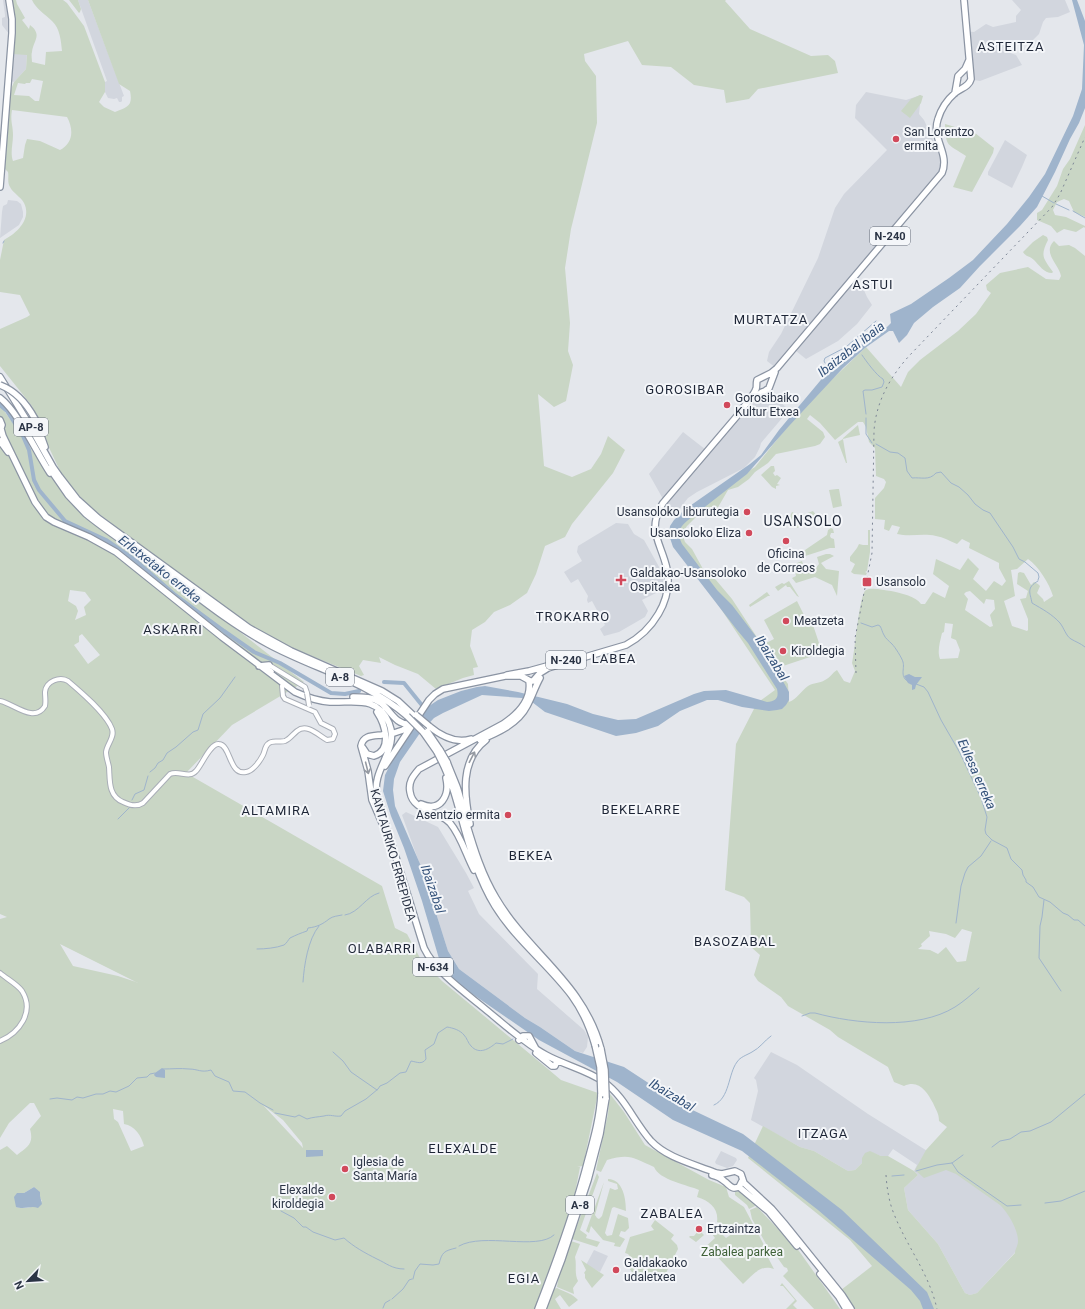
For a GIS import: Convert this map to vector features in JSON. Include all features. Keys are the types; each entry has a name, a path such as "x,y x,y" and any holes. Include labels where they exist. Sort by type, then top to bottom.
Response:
{"highway":[{"path":"0,187 12,33 12,19 9,0"},
{"path":"964,0 970,76"},
{"name":"N-240","path":"954,94 959,75 969,58"},
{"path":"962,72 968,73 970,76"},
{"name":"N-240","path":"741,411 757,388 757,380 763,378 777,368 939,178 945,161 936,134 936,122 941,110 954,94 970,83 970,76"},
{"path":"957,81 960,85 964,86"},
{"name":"N-240","path":"532,679 544,670 552,667 622,646 637,639 653,624 664,601 668,578 655,532 654,523 656,515 663,503 741,411 749,402 767,390 777,368"},
{"name":"AP-8","path":"0,377 60,478"},
{"path":"763,378 767,379 770,384"},
{"path":"0,384 22,400 35,419 60,478"},
{"name":"AP-8","path":"0,384 50,469"},
{"path":"757,388 762,392"},
{"path":"2,399 14,415 55,481 68,495"},
{"name":"N-634","path":"0,420 2,424 1,430"},
{"name":"KANTAURIKO ERREPIDEA","path":"1,430 35,502 46,516 54,522 89,537 116,552 259,666 285,689 317,700 332,702 351,700 366,702 377,708 386,716 392,733 392,740 390,749 379,770 375,786 396,860 424,948 428,956 446,976 520,1040"},
{"name":"KANTAURIKO ERREPIDEA","path":"0,441 12,459 34,506 50,523 66,532 93,542 113,554 285,689 300,698 311,702 358,704 369,706 378,712 386,723 389,733 387,749 377,769 372,786 418,939 425,956 436,972 520,1040 536,1051"},
{"name":"A-8","path":"50,469 68,495 95,522 246,632 300,660 383,697 408,713"},
{"name":"A-8","path":"60,478 77,499 98,518 244,625 296,654 374,687 392,697 426,729 457,788 474,849 482,870 496,897 527,940 559,974 577,996 592,1022 601,1049 605,1070 600,1134 586,1187 565,1252 543,1309"},
{"name":"N-240","path":"507,676 507,674 530,671 600,649 622,644 643,633"},
{"path":"259,666 270,665"},
{"name":"N-634","path":"270,665 267,669 285,682 285,689"},
{"path":"530,692 542,674 552,667"},
{"name":"N-240","path":"530,671 526,675 532,679"},
{"name":"N-240","path":"530,671 535,672 532,679"},
{"path":"507,676 523,680 527,684 530,692"},
{"name":"N-240","path":"415,717 432,696 444,689 507,676 521,676 532,679"},
{"path":"482,870 468,810 466,778 467,768 473,754 480,745 518,719 530,692 532,679"},
{"path":"317,700 363,697 380,702 401,723 409,724 415,717"},
{"path":"490,898 479,880 455,829 442,816 414,803 409,788 413,775 419,769 510,720 525,706"},
{"path":"372,736 364,742 363,747 367,754 374,756 380,753 386,738 385,728 378,712"},
{"path":"408,713 415,717 426,729 457,740 467,740 483,735"},
{"path":"407,733 394,733 407,728 415,717"},
{"path":"393,849 390,830 379,795 378,785 382,771 407,733 415,717"},
{"name":"A-8","path":"426,729 428,738 437,751"},
{"path":"443,763 447,785 446,794 442,801 436,805 424,806 416,800 413,793 413,786 418,776 436,762 495,734"},
{"path":"382,735 372,736 361,742 361,749 368,771 372,800 382,823"},
{"name":"A-8","path":"443,763 454,791 470,850 490,898 508,925 572,996 585,1019 595,1045 600,1066 604,1096 596,1133 558,1258 538,1309"},
{"path":"520,1040 525,1035 529,1036 536,1051 549,1065 553,1066 557,1063 594,1077 610,1087 624,1102 651,1141 662,1150 716,1173 728,1173 734,1171 739,1172 742,1176 742,1181 739,1187"},
{"path":"557,1063 590,1078 607,1088 618,1099 650,1144 661,1153 673,1160 717,1177 726,1182 730,1187 739,1187 761,1204 775,1218 846,1309"},
{"path":"726,1182 728,1173"},
{"path":"742,1181 772,1209 784,1223 842,1294 851,1309"}],"street":[{"path":"270,665 305,687 309,707"},
{"path":"0,701 23,711 39,712 45,706 45,692 49,684 58,679 65,679 68,681 92,702 110,724 112,734 106,753 110,784 117,798 125,803 134,805 143,803 170,774 176,772 188,775 194,773 212,747 216,744 223,746 233,766 238,771 245,772 249,771 257,763 268,743 286,740 301,729 308,729 327,740 333,739 335,734 334,729 322,723 316,713 309,707 287,700 284,697 285,689"},
{"path":"0,973 21,990 27,1006 25,1017 18,1029 12,1035 0,1041"}],"shaded area":[{"path":"3,0 6,0 9,15 9,34 2,25 2,18 5,17"},
{"path":"78,0 88,0 124,96 122,97 121,102 119,102 117,98 108,98 105,92 105,82 107,81"},
{"path":"1012,0 1065,0 1070,12 1058,17 1046,18 1039,34 1033,40 1007,46 1005,51 1016,55 1022,65 980,81 974,80 969,71 964,31 974,32 986,24 993,27 1016,22 1016,16 1021,10"},
{"path":"12,54 27,54 26,69 14,82 11,81"},
{"path":"866,92 906,100 921,95 919,114 924,120 941,157 942,164 939,173 851,278 863,288 872,305 857,324 838,341 806,359 796,351 780,371 767,361 769,352 781,334 818,258 835,208 844,194 887,150 855,118 856,105"},
{"path":"1005,140 1027,155 1012,188 988,175 988,172"},
{"path":"8,200 17,201 21,204 23,217 19,225 0,238 3,206 7,204"},
{"path":"767,394 774,396 789,410 761,443 755,457 744,468 688,498 674,516 672,515 649,474 683,432 710,453 756,398"},
{"name":"Galdakao-Usansoloko Ospitalea","path":"616,523 628,524 634,534 644,540 663,574 664,581 656,593 642,600 648,611 645,617 619,632 604,636 600,629 605,625 592,601 588,603 588,596 578,579 571,583 564,572 582,561 577,552 578,546"},
{"path":"406,812 438,827 474,888 468,891 479,914 538,974 537,989 584,1030 588,1037 587,1047 583,1053 575,1051 525,1018 459,969 448,951 436,913 430,887 424,876 402,815"},
{"path":"771,1052 797,1065 868,1114 1009,1202 1022,1245 977,1293 970,1295 965,1293 938,1244 908,1210 904,1188 918,1175 914,1171 917,1165 893,1149 888,1156 881,1156 870,1152 855,1170 848,1171 814,1151 800,1147 751,1120 758,1091 756,1080 754,1078"},
{"path":"721,1151 736,1158 737,1160 733,1166 727,1168 716,1164 715,1162"},
{"path":"594,1250 608,1256 600,1272 586,1265"}],"green space":[{"path":"11,0 16,0 25,18 22,20 29,29 30,25 36,32 37,35 32,53 32,62 45,65 46,52 62,51 61,39 55,24 38,9 32,0 63,0 67,3 84,26 105,82 105,92 99,102 104,107 115,112 123,109 130,103 130,91 119,84 88,0 726,0 725,1 750,29 811,56 828,55 835,61 838,73 758,89 749,99 726,103 724,90 694,85 671,67 642,65 628,41 584,54 585,61 596,76 597,123 571,229 565,268 570,323 568,351 573,365 566,401 554,407 538,394 544,466 572,477 591,469 601,454 608,436 625,450 613,473 572,524 565,537 545,546 536,574 527,593 510,605 494,612 485,622 472,630 470,646 478,667 473,668 474,675 436,689 418,674 379,657 381,663 363,660 359,666 364,675 361,676 272,638 226,610 90,507 61,473 44,437 32,406 0,366 0,329 30,315 20,295 0,292 0,260 4,240 14,234 22,225 26,215 24,203 10,187 8,172 4,168 10,92 14,82 26,69 27,55 12,54 15,18","holes":["32,79 43,81 39,101 35,101 29,96 14,95 18,83 30,83","12,110 67,117 71,127 71,136 68,144 60,150 40,141 27,139 23,158 13,161"]},
{"path":"69,0 78,0 81,9 79,13"},
{"path":"920,95 923,96 921,103 910,118 901,111 911,99"},
{"path":"945,124 975,133 994,148 993,153 972,192 953,187 966,156 951,146 947,141"},
{"path":"1085,125 1085,217 1074,212 1069,201 1064,199 1057,202 1053,210 1055,215 1066,217 1085,226 1085,228 1084,227 1076,232 1064,229 1057,233 1051,226 1037,220 1037,213 1042,210 1057,186 1063,169 1070,159"},
{"path":"1043,235 1047,237 1048,240 1043,253 1045,260 1053,272 1052,273 1044,270 1023,252"},
{"path":"1054,241 1059,246 1069,245 1085,256 1085,1309 853,1309 841,1290 872,1266 850,1240 748,1158 763,1126 800,1147 814,1151 848,1171 855,1170 862,1163 862,1158 865,1153 870,1151 881,1156 888,1156 914,1171 918,1175 904,1188 908,1210 938,1244 965,1293 970,1295 977,1293 1015,1253 1018,1243 1018,1236 1012,1222 1000,1205 956,1174 946,1170 924,1178 915,1170 926,1150 947,1127 939,1121 931,1099 922,1088 914,1084 904,1086 894,1082 888,1067 838,1037 830,1030 788,1006 781,997 758,981 754,975 760,955 751,947 750,903 744,897 725,890 736,744 757,703 775,690 701,579 670,536 698,503 755,467 805,405 866,347 901,387 908,372 920,360 958,331 976,314 991,293 987,290 986,285 1000,273 1028,267 1046,279 1059,280 1061,276 1060,272 1050,254 1051,245","holes":["810,415 820,423 835,440 858,422 863,422 866,427 869,442 875,448 876,476 884,479 886,482 884,488 875,498 875,519 885,520 884,529 889,531 892,525 900,527 897,534 931,535 941,537 957,544 962,539 970,543 969,548 999,563 999,568 1006,581 1002,586 994,581 986,591 973,579 979,569 968,558 960,570 936,559 933,574 949,586 945,598 933,592 925,604 921,604 912,597 899,593 878,589 866,590 859,612 852,663 855,671 850,683 844,681 837,670 827,679 808,686 789,702 788,684 777,668 819,654 821,649 811,619 807,621 797,601 764,620 774,639 762,645 732,599 716,580 703,569 692,549 685,542 682,534 687,526 701,512 713,516 728,490 738,487 749,479 776,454 820,444 825,437 823,432 807,419","1028,559 1036,566 1043,576 1053,596 1044,602 1037,593 1040,586 1034,582 1031,585 1024,573 1018,573 1017,584 1028,591 1026,598 1020,599 1028,619 1027,631 1012,626 1004,601 1015,596 1011,570 1017,569","970,591 984,604 986,599 994,600 995,609 990,615 993,626 990,627 965,610 968,599 964,594","945,623 953,624 951,638 956,640 960,650 958,658 940,659 939,650 942,633 944,632","962,929 972,932 966,961 957,962 946,947 938,954 930,950 918,949 930,936 929,931 946,934 955,938"]},
{"path":"0,405 63,494 304,682 232,725 186,773 382,886 395,928 407,934 420,958 442,981 561,1080 598,1093 583,1166 577,1167 580,1167 569,1224 538,1309 0,1309 0,1150 7,1146 17,1155 31,1141 30,1129 41,1116 34,1103 30,1103 9,1123 0,1138 0,919 7,917 0,914","holes":["70,590 85,592 91,600 84,607 86,615 75,620 78,611 76,606 68,601","82,634 100,655 88,664 74,645 79,642 79,636","60,944 136,982 118,976 73,966","263,1105 283,1120 302,1143 303,1148","113,1109 123,1111 124,1124 128,1125 137,1132 144,1146 131,1151 118,1122 114,1119","34,1187 42,1201 30,1207 16,1207 21,1193 24,1193"]},
{"path":"858,425 860,435 842,439"},
{"path":"843,439 847,463 838,442"},
{"path":"771,466 774,466 775,471 773,473 775,476 777,475 781,478 777,484 780,485 776,486 776,489 772,487 761,475"},
{"path":"839,489 842,506 833,508 829,490"},
{"path":"813,511 817,516 814,520 797,528 788,521 792,512 801,517 802,515"},
{"path":"831,528 833,529 834,533 831,533 830,536 834,539 835,548 830,548 799,558 799,551 805,550 827,535 828,530"},
{"path":"868,530 870,530 870,552 867,571 865,572 867,573 866,575 854,574 851,572 855,564 850,561 850,557 859,544 868,545"},
{"path":"826,554 834,556 821,563 826,569 839,571 837,596 832,585 815,577 796,583 792,578 796,576 794,566 787,567 802,561 803,564 800,566 804,573 815,569 819,564 817,557"},
{"path":"789,581 799,597 790,587 787,587 786,585 778,591 775,587"},
{"path":"767,592 770,596 750,607 749,605"},
{"name":"Zabalea parkea","path":"610,1094 624,1112 645,1145 709,1180 726,1187 729,1197 744,1207 764,1245 762,1246 774,1269 761,1269 743,1284 709,1248 703,1253 702,1250 715,1238 712,1234 716,1229 726,1238 736,1231 717,1222 717,1213 713,1206 697,1197 699,1190 674,1182 657,1172 654,1167 627,1157 607,1160 601,1172 596,1170 608,1114"},
{"path":"597,1173 599,1177 580,1230 587,1235 586,1238 600,1242 597,1247 572,1239"},
{"path":"608,1179 617,1182 623,1190 626,1211 614,1207 612,1208 605,1233 607,1236 612,1235 618,1214 628,1218 629,1228 625,1232 621,1231 619,1236 625,1239 620,1247 614,1246 615,1243 603,1240 591,1226 589,1233 586,1231 604,1182 595,1215 599,1219 602,1216 610,1188 615,1190 618,1189 617,1184 608,1181"},
{"path":"740,1191 757,1205 749,1209 747,1205 735,1195 735,1192"},
{"path":"757,1207 799,1251 840,1309 814,1309 783,1276 788,1271 787,1268 784,1267 777,1257 774,1258 752,1219 750,1210"},
{"path":"655,1220 674,1235 671,1239 677,1245 678,1249 662,1281 652,1273 642,1279 639,1276 636,1278 627,1265 633,1260 628,1254 625,1253 630,1237 654,1230 651,1226"},
{"path":"699,1230 704,1235 696,1242 689,1237 694,1236"},
{"path":"571,1241 580,1244 575,1257 576,1275 578,1281 573,1288 574,1294 557,1287 560,1269"},
{"path":"581,1260 604,1275 592,1288 585,1278 584,1273 586,1270"},
{"path":"782,1283 797,1301 793,1305 797,1309 786,1309 795,1300 783,1286 780,1286"},
{"path":"557,1288 578,1300 569,1307 560,1295 555,1299 561,1309 545,1309 553,1289"}],"water":[{"path":"1072,0 1077,0 1085,21 1085,108 1037,207 960,288 933,307 914,323 907,335 899,343 893,331 889,331 865,348 843,368 747,474 688,520 679,531 682,544 717,590 732,605 764,647 789,692 789,700 786,705 782,709 769,711 742,707 718,700 707,700 680,711 658,726 636,733 616,736 545,712 532,702 522,698 482,695 434,718 420,733 400,762 394,779 393,790 395,806 430,887 436,913 448,951 459,969 525,1018 575,1051 624,1067 682,1105 743,1134 842,1210 927,1292 934,1309 923,1309 920,1301 911,1290 818,1210 742,1151 673,1120 617,1082 539,1040 455,982 448,975 440,962 422,901 383,791 385,775 390,765 429,706 438,700 461,691 477,687 485,686 518,692 567,704 593,714 618,720 636,719 704,691 726,690 767,702 773,701 777,697 777,689 748,643 673,547 669,535 670,526 684,510 761,455 779,430 825,375 826,368 830,370 849,353 887,327 891,323 890,314 911,304 973,260 1007,224 1029,197 1045,174 1073,116 1082,89 1084,45"},
{"path":"909,674 915,677 922,677 915,689 912,690 912,685 908,683 904,676"},
{"path":"162,1068 165,1070 165,1078 156,1077 154,1075 155,1073"},
{"path":"306,1150 323,1150 323,1156 306,1157"},
{"path":"34,1187 40,1192 42,1204 38,1208 16,1207 14,1197 17,1193 24,1193"}],"waterway":[{"path":"1042,196 1054,203"},
{"path":"1056,204 1069,210"},
{"path":"1073,211 1085,218"},
{"name":"Ibaizabal ibaia","path":"825,363 825,358 846,347 876,321"},
{"name":"Ibaizabal ibaia","path":"862,355 884,382 882,387 863,391 866,414"},
{"name":"Erletxetako erreka","path":"0,405 7,411 23,436 29,450 34,480 39,490 65,521 106,540 135,560 174,594 254,652 280,663 331,693 345,694 359,691"},
{"path":"866,418 866,434 872,443"},
{"path":"876,444 890,452 898,453 905,458 907,471 912,478 928,478 941,472 951,483 959,487 968,495 975,504 990,513 1013,547 1019,559 1038,573 1038,580"},
{"path":"1038,581 1030,588 1032,603 1054,617 1060,623 1069,638 1085,647"},
{"name":"Eulesa erreka","path":"861,623 872,627 878,625 880,626 883,634 893,645 901,658 903,662 903,675 909,682"},
{"path":"150,772 163,760 167,753 193,732 198,730 203,714 220,698 235,677"},
{"name":"Erletxetako erreka","path":"384,682 404,683 425,709"},
{"name":"Eulesa erreka","path":"916,684 924,687 928,692 941,720 960,753 981,798 987,817 985,830 986,834 992,840 1007,848 1011,859 1022,870 1026,882 1033,887 1039,897 1050,902 1063,913 1074,920 1078,920 1085,926"},
{"path":"132,800 135,794 144,790 148,776"},
{"path":"118,819 130,807"},
{"path":"956,923 961,886 965,873 968,867 981,856 991,841"},
{"path":"345,915 350,914 370,897 379,893"},
{"path":"1044,900 1040,926 1039,958 1061,991"},
{"path":"257,949 284,945 290,938 307,931 308,928 320,925 332,917 342,915"},
{"path":"303,982 309,945 315,931 319,926"},
{"path":"802,1016 815,1013 831,1017 867,1022 905,1022 940,1014 955,1007 979,988"},
{"path":"275,1113 295,1117 299,1115 307,1119 326,1115 341,1116 345,1111 366,1099 380,1086 387,1083 400,1073 406,1072 411,1061 419,1063 423,1062 426,1059 425,1050 434,1044 438,1033 447,1027 460,1032 465,1036 474,1049 481,1051 496,1043 503,1044 513,1039"},
{"path":"714,1105 723,1097 738,1060 757,1049 771,1036"},
{"path":"333,1052 343,1061 351,1072 377,1090"},
{"path":"163,1069 211,1070 215,1076 229,1082 233,1091 245,1092 273,1110"},
{"path":"50,1099 57,1098 72,1100 77,1097 83,1098 110,1091 116,1092 129,1086 137,1078 147,1077 150,1074 155,1073"},
{"path":"992,1147 1000,1141 1010,1139 1021,1132 1030,1131 1051,1122 1085,1094"},
{"path":"916,1171 937,1165 952,1163 963,1155"},
{"path":"952,1163 958,1172 1007,1206 1021,1205"},
{"path":"892,1176 904,1175"},
{"path":"1045,1203 1061,1201 1085,1191"},
{"path":"281,1211 294,1218 303,1227 306,1227 313,1232 335,1240 344,1238 360,1250 389,1266 404,1269"},
{"path":"459,1246 470,1242 482,1241 536,1242 554,1235"},
{"path":"413,1279 415,1271 420,1264 439,1264 444,1253 456,1248"},
{"path":"392,1299 403,1289 409,1280 412,1279"},
{"path":"383,1308 385,1303 390,1300"}],"railway":[{"path":"856,673 855,638 872,553 875,420 885,390 896,372 909,356 1052,207 1060,194 1085,137"},
{"path":"886,1175 888,1195 892,1209 899,1226 929,1284 937,1309"}],"place":[{"name":"San Lorentzo ermita","path":"896,139"},
{"name":"Gorosibaiko Kultur Etxea","path":"727,405"},
{"name":"Usansoloko liburutegia","path":"747,512"},
{"name":"Usansoloko Eliza","path":"749,533"},
{"name":"Oficina de Correos","path":"786,541"},
{"name":"Galdakao-Usansoloko Ospitalea","path":"621,580"},
{"name":"Usansolo","path":"867,582"},
{"name":"Meatzeta","path":"786,621"},
{"name":"Kiroldegia","path":"783,651"},
{"name":"Asentzio ermita","path":"508,815"},
{"name":"Iglesia de Santa María","path":"345,1169"},
{"name":"Elexalde kiroldegia","path":"332,1197"},
{"name":"Ertzaintza","path":"699,1229"},
{"name":"Galdakaoko udaletxea","path":"616,1270"}],"district":[{"name":"ASTEITZA","path":"1011,46"},
{"name":"ASTUI","path":"873,284"},
{"name":"MURTATZA","path":"771,319"},
{"name":"GOROSIBAR","path":"685,389"},
{"name":"USANSOLO","path":"803,521"},
{"name":"TROKARRO","path":"573,616"},
{"name":"ASKARRI","path":"173,629"},
{"name":"LABEA","path":"614,658"},
{"name":"BEKELARRE","path":"641,809"},
{"name":"ALTAMIRA","path":"276,810"},
{"name":"BEKEA","path":"531,855"},
{"name":"BASOZABAL","path":"735,941"},
{"name":"OLABARRI","path":"382,948"},
{"name":"ITZAGA","path":"823,1133"},
{"name":"ELEXALDE","path":"463,1148"},
{"name":"ZABALEA","path":"672,1213"},
{"name":"EGIA","path":"524,1278"}],"water label":[{"name":"Ibaizabal","path":"772,658"},
{"name":"Ibaizabal","path":"433,889"},
{"name":"Ibaizabal","path":"672,1095"}]}
